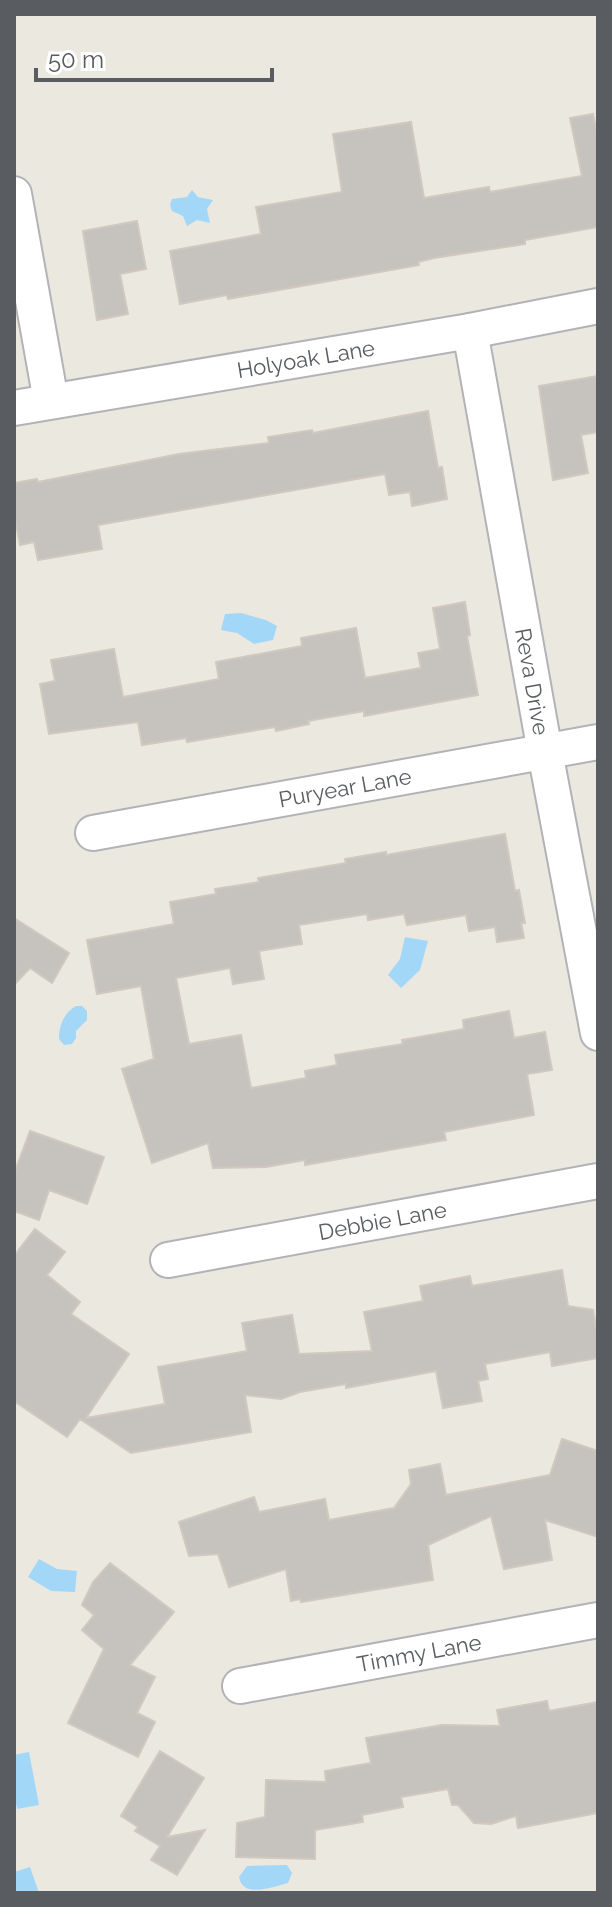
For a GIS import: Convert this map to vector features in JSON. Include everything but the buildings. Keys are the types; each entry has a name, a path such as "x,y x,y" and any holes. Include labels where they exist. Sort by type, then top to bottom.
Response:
{"street":[{"path":"14,194 51,401"},
{"name":"Holyoak Lane","path":"14,408 470,331 598,306"},
{"name":"Reva Drive","path":"470,331 598,1033"},
{"name":"Puryear Lane","path":"93,833 598,742"},
{"name":"Debbie Lane","path":"168,1260 598,1181"},
{"name":"Timmy Lane","path":"240,1686 598,1620"}],"water":[{"path":"192,190 198,197 213,200 207,209 210,223 197,220 187,226 183,216 172,211 172,199 187,197"},
{"path":"241,613 277,626 273,640 254,644 237,633 221,630 225,614"},
{"path":"405,937 428,941 420,970 401,988 388,975 400,959"},
{"path":"76,1006 82,1006 87,1011 87,1020 76,1031 72,1044 64,1045 59,1039 61,1024"},
{"path":"39,1559 57,1569 77,1571 75,1592 51,1591 28,1577"},
{"path":"29,1752 39,1805 17,1809 14,1755"},
{"path":"287,1865 292,1873 288,1883 274,1887 252,1890 242,1884 239,1877 247,1866"},
{"path":"30,1867 39,1893 15,1893 14,1872"}]}
